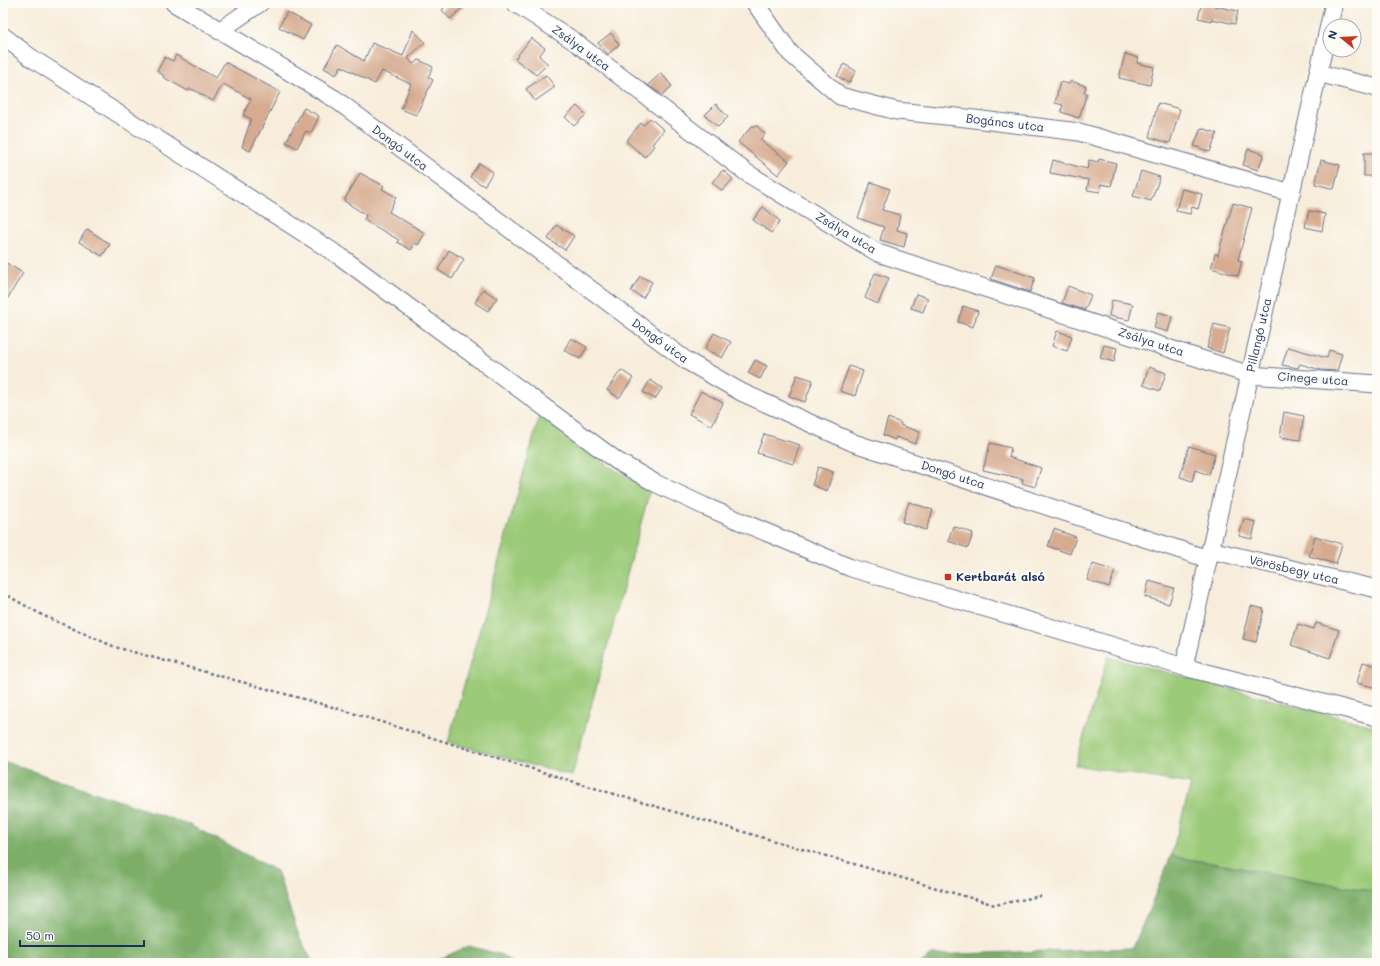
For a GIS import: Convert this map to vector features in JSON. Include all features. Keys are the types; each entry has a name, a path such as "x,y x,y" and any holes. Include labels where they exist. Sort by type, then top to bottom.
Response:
{"street":[{"name":"Dongó utca","path":"174,3 336,99 686,361 741,392 854,443 1209,554"},
{"path":"219,31 260,3"},
{"name":"Zsálya utca","path":"515,3 574,41 747,173 878,253 1250,375"},
{"name":"Bogáncs utca","path":"755,3 790,53 840,96 897,111 1079,132 1291,193"},
{"name":"Pillangó utca","path":"1184,667 1334,3"},
{"path":"3,36 30,57 341,257 617,460 655,483 704,506 851,568 1184,667 1377,717"},
{"path":"1318,73 1377,88"},
{"name":"Cinege utca","path":"1250,375 1377,384"},
{"name":"Vörösbegy utca","path":"1209,554 1377,589"}],"path":[{"path":"3,593 42,615 116,647 336,708 628,798 995,905 1041,896"}],"green space":[{"path":"540,414 612,468 650,490 572,776 448,742"},
{"path":"1108,657 1377,727 1377,892 1171,856 1191,784 1075,765"},
{"path":"3,761 190,825 277,871 299,936 313,963 3,963"},
{"path":"1171,856 1377,892 1377,963 921,963 932,955 1133,948"},
{"path":"469,946 502,955 512,963 436,963 437,960"}],"building":[{"path":"449,3 468,3 450,19 442,10"},
{"path":"1202,3 1215,3 1214,6 1238,11 1235,24 1198,18"},
{"path":"287,12 311,25 303,40 279,27"},
{"path":"413,30 425,42 408,58 413,64 419,60 433,67 428,77 433,80 416,115 401,109 411,84 382,71 375,84 341,66 336,75 324,68 337,45 364,61 372,43 403,56"},
{"path":"611,33 619,45 608,54 598,43"},
{"path":"531,38 545,48 539,56 548,64 536,75 515,59"},
{"path":"1125,54 1139,58 1137,63 1154,67 1150,85 1119,78"},
{"path":"176,55 216,78 225,62 280,92 250,151 242,147 251,119 243,115 251,99 223,84 213,101 194,90 189,89 188,91 163,77 164,76 157,71 165,57 173,61"},
{"path":"844,64 856,71 849,83 837,76"},
{"path":"661,73 672,86 662,95 648,85"},
{"path":"546,75 555,87 535,101 526,89"},
{"path":"1071,81 1086,86 1084,93 1087,93 1079,118 1061,112 1063,105 1055,103 1060,82 1069,84"},
{"path":"1158,103 1180,109 1170,143 1149,137"},
{"path":"716,104 728,117 718,127 705,115"},
{"path":"577,106 586,115 574,126 565,117"},
{"path":"304,108 319,116 311,133 306,131 297,148 286,142"},
{"path":"650,118 664,130 652,144 654,146 645,157 626,141 641,123 644,125"},
{"path":"752,126 757,126 765,134 760,140 789,161 778,175 738,142"},
{"path":"1201,128 1217,133 1210,152 1194,146"},
{"path":"1248,149 1264,154 1258,170 1243,165"},
{"path":"1364,153 1377,153 1377,176 1364,176"},
{"path":"1099,159 1116,163 1111,186 1101,184 1100,192 1087,190 1089,180 1050,173 1053,160 1087,169 1089,160 1098,162"},
{"path":"1321,160 1340,165 1334,189 1315,184"},
{"path":"479,163 493,172 484,186 470,177"},
{"path":"723,170 733,179 722,191 712,182"},
{"path":"1141,171 1160,177 1151,201 1133,196"},
{"path":"360,173 384,186 382,189 396,197 389,212 425,233 418,245 415,243 411,250 397,242 399,240 364,220 366,215 344,201"},
{"path":"871,182 890,189 882,210 900,215 897,230 907,233 904,247 880,240 884,227 858,218"},
{"path":"1182,189 1202,194 1198,209 1192,207 1190,214 1176,211"},
{"path":"1233,203 1252,208 1238,260 1242,261 1238,276 1211,268 1215,254 1218,255"},
{"path":"763,207 780,221 771,233 753,220"},
{"path":"1309,211 1325,214 1322,231 1305,227"},
{"path":"556,225 574,236 565,250 548,239"},
{"path":"87,229 110,244 102,256 79,242"},
{"path":"449,250 464,259 452,279 438,270"},
{"path":"3,261 23,273 3,306"},
{"path":"996,265 1035,278 1030,292 991,279"},
{"path":"875,273 889,278 878,304 865,298"},
{"path":"640,276 652,282 643,298 631,291"},
{"path":"1068,286 1091,295 1085,310 1062,303"},
{"path":"483,289 497,298 488,311 475,303"},
{"path":"916,294 928,298 923,312 911,308"},
{"path":"1112,300 1133,304 1129,320 1109,316"},
{"path":"963,306 978,311 973,327 958,322"},
{"path":"1158,312 1172,316 1168,332 1154,328"},
{"path":"1214,324 1230,328 1223,353 1207,348"},
{"path":"1057,331 1072,336 1067,351 1052,346"},
{"path":"714,333 731,342 722,358 705,349"},
{"path":"571,338 587,347 580,359 564,350"},
{"path":"1104,345 1117,348 1114,362 1100,358"},
{"path":"1288,347 1327,358 1329,350 1342,354 1337,371 1321,370 1300,364 1298,368 1282,365"},
{"path":"755,360 767,366 760,379 748,373"},
{"path":"849,366 863,371 855,396 840,391"},
{"path":"1149,367 1166,373 1160,391 1143,385"},
{"path":"621,370 633,378 619,398 607,390"},
{"path":"797,375 813,380 805,402 789,396"},
{"path":"650,380 662,388 655,399 643,392"},
{"path":"701,391 723,403 712,426 689,414"},
{"path":"1284,412 1304,416 1300,440 1280,437"},
{"path":"888,418 901,423 900,425 920,432 915,444 896,437 895,440 883,435"},
{"path":"764,434 800,445 793,464 757,453"},
{"path":"990,443 1011,448 1009,457 1041,468 1035,487 1022,483 1023,479 983,470"},
{"path":"1189,446 1215,454 1209,475 1195,470 1192,481 1180,477"},
{"path":"818,467 833,472 827,491 812,485"},
{"path":"909,502 933,510 926,530 902,522"},
{"path":"1244,519 1256,522 1252,539 1239,536"},
{"path":"953,526 973,533 968,548 948,541"},
{"path":"1054,529 1076,537 1070,554 1048,546"},
{"path":"1315,536 1342,544 1336,564 1309,556"},
{"path":"1093,564 1115,571 1109,587 1087,580"},
{"path":"1149,581 1174,588 1169,604 1145,597"},
{"path":"1251,606 1264,609 1256,642 1243,639"},
{"path":"1316,623 1339,630 1330,658 1291,645 1298,624 1314,629"},
{"path":"1363,662 1377,666 1377,688 1357,683"}],"place":[{"name":"Kertbarát alsó","path":"948,577"}]}
